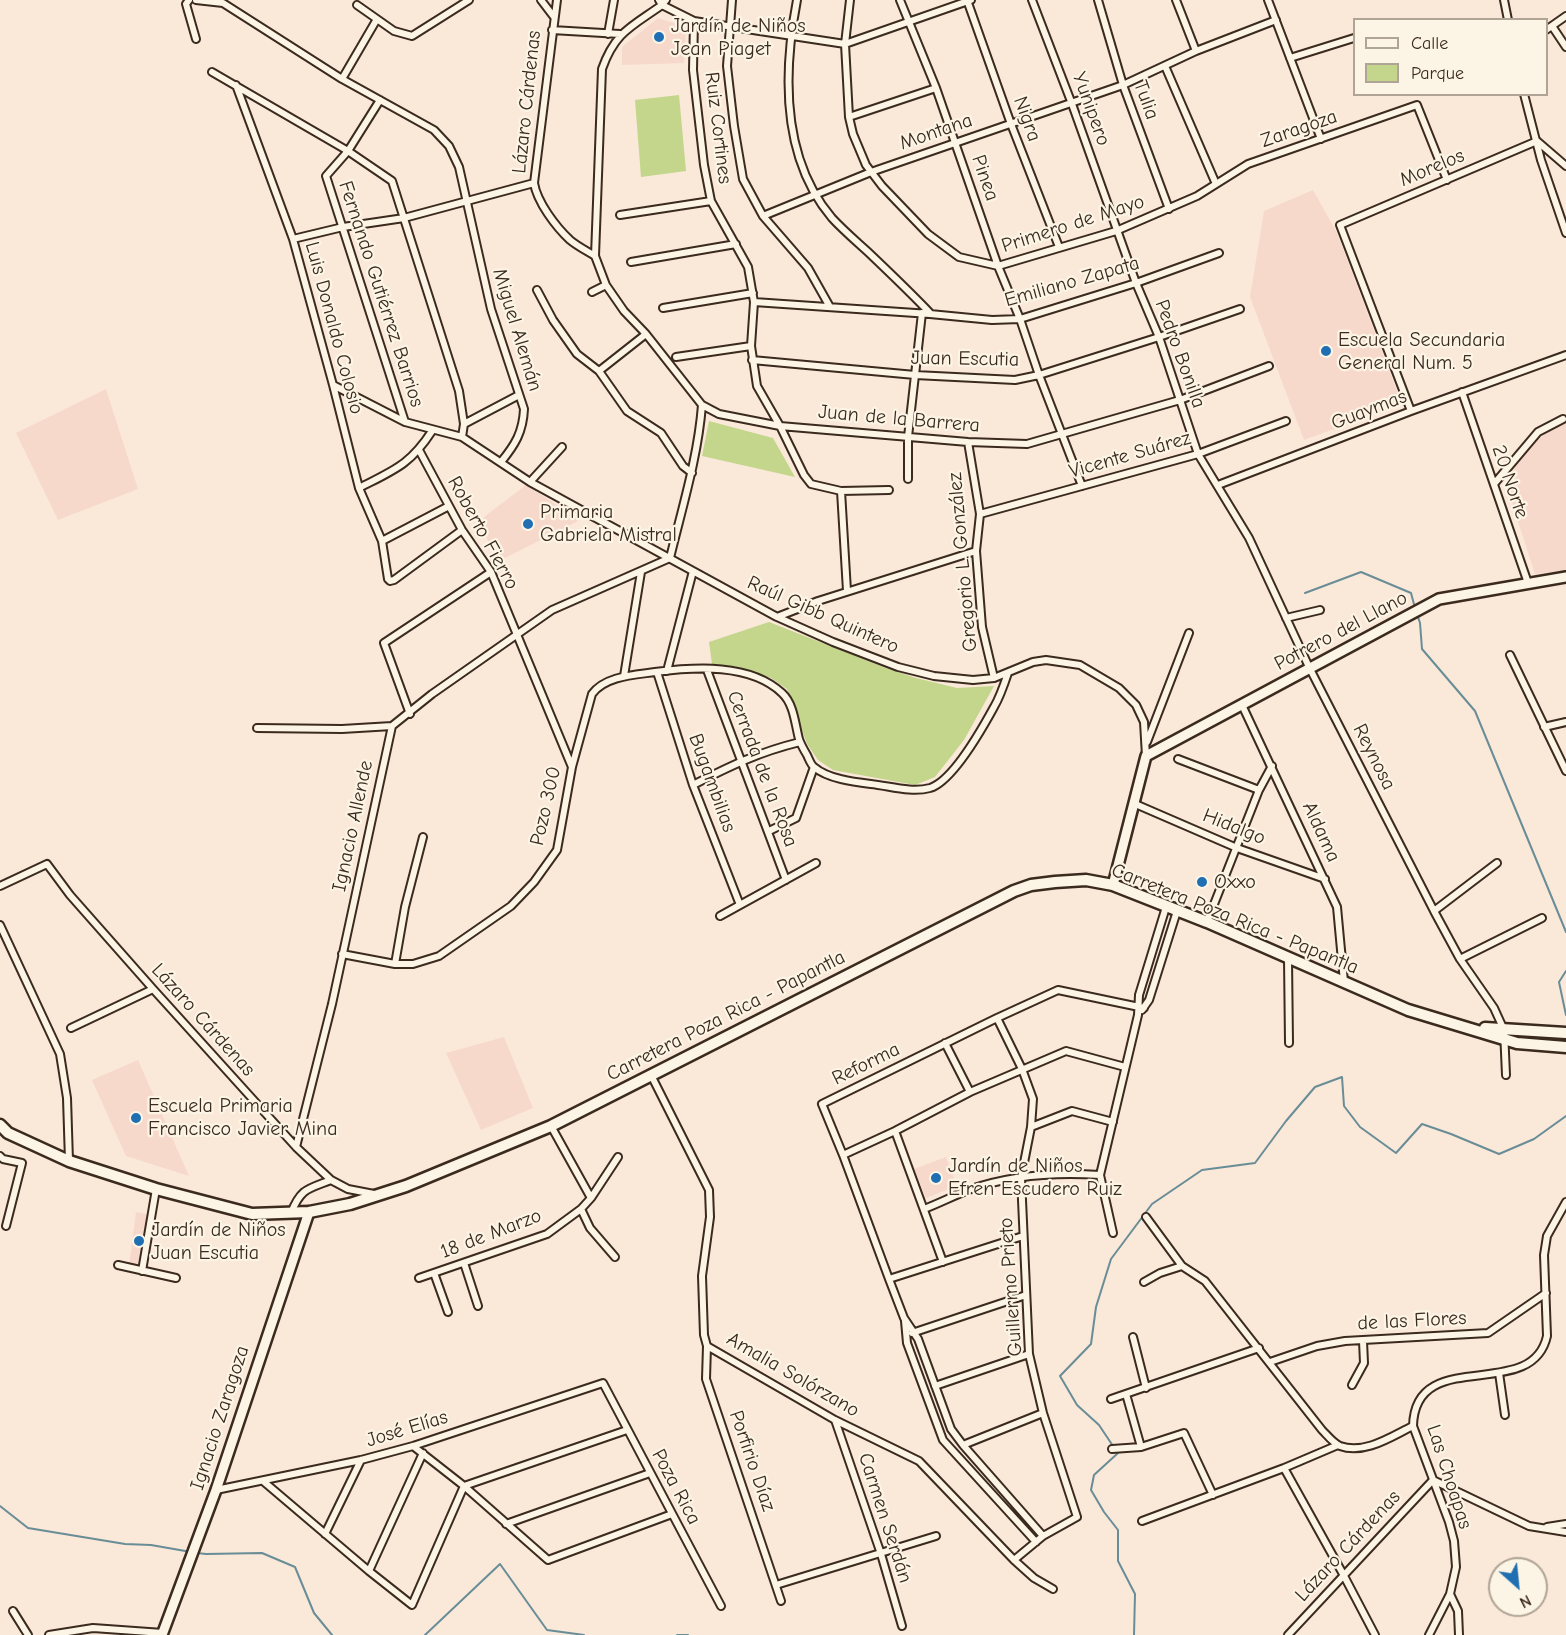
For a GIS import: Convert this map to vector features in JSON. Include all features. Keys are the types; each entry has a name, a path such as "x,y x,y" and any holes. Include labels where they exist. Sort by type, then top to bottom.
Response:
{"main road":[{"name":"Carretera Poza Rica - Papantla","path":"3,1131 69,1161 156,1189 252,1214 309,1212 351,1204 380,1196 550,1126 1014,891 1031,885 1086,880 1113,885 1177,912 1208,922 1408,1010 1504,1035"},
{"path":"1504,1035 1566,1033"},
{"path":"1504,1035 1543,1047 1566,1047"}],"street":[{"path":"188,0 196,39"},
{"name":"Miguel Alemán","path":"196,0 223,3 342,79 434,130 449,146 459,167 465,202 491,309 524,409 523,425 513,447 501,462"},
{"path":"357,6 394,31 412,36 469,0"},
{"path":"541,0 554,17"},
{"name":"Lázaro Cárdenas","path":"557,0 534,183 542,205 570,241 595,256"},
{"path":"608,34 614,0"},
{"path":"732,0 727,66 743,179 763,216 808,268 830,307"},
{"path":"797,0 790,36 788,103 798,160 816,195 832,218 930,314"},
{"name":"Primero de Mayo","path":"850,0 845,44 849,117 853,134 870,172 928,234 959,257 998,266 1116,231 1197,196"},
{"name":"Pinea","path":"900,0 936,88 998,266 1082,486"},
{"path":"595,256 602,69 608,53 620,34 662,2 694,21 845,44 968,0"},
{"name":"Nigra","path":"968,0 1011,124 1059,247"},
{"name":"Yunipero","path":"1032,0 1072,104 1116,231"},
{"name":"Tulia","path":"1098,0 1123,85 1169,209"},
{"path":"1176,0 1196,51"},
{"path":"1268,0 1321,139"},
{"path":"1503,0 1508,18"},
{"path":"1566,16 1549,28 1566,47"},
{"path":"342,79 377,19"},
{"name":"Montana","path":"763,216 870,172 1123,85 1196,51 1276,20"},
{"name":"Ruiz Cortines","path":"694,21 693,70 700,137 711,201 748,267 754,302 751,346 757,386 811,484 841,491 889,490"},
{"path":"552,30 620,34"},
{"path":"1290,58 1353,38"},
{"path":"1165,66 1216,184"},
{"name":"Fernando Gutiérrez Barrios","path":"212,72 348,151 392,181 459,392 464,424 462,437"},
{"name":"Luis Donaldo Colosio","path":"236,85 293,239 359,488 382,541 390,581 462,530"},
{"path":"849,117 936,88"},
{"path":"1525,96 1566,233"},
{"path":"348,151 380,100"},
{"name":"Zaragoza","path":"1197,196 1248,164 1417,105 1447,180"},
{"path":"1537,141 1566,166"},
{"name":"Morelos","path":"1411,411 1340,225 1537,141"},
{"name":"Fernando Gutiérrez Barrios","path":"348,151 326,176 405,422"},
{"path":"293,239 343,227 404,218 534,183"},
{"path":"620,215 711,201"},
{"name":"Pedro Bonilla","path":"1116,231 1160,337 1198,454 1218,485"},
{"path":"631,262 736,244"},
{"name":"Emiliano Zapata","path":"754,302 992,320 1020,319 1136,283 1219,253"},
{"name":"Juan de la Barrera","path":"595,256 606,285 624,311 646,334 702,405 719,414 780,426 968,442 1027,444 1179,400 1269,366"},
{"path":"592,292 606,285"},
{"path":"537,290 553,320 577,354 599,371 627,411 661,433 683,466 692,473"},
{"path":"663,308 753,293"},
{"name":"Juan Escutia","path":"752,360 915,375 1016,380 1160,337 1240,309"},
{"path":"908,479 908,437 922,313"},
{"path":"599,371 646,334"},
{"path":"676,357 751,346"},
{"name":"Guaymas","path":"1218,485 1566,355"},
{"path":"333,385 405,422 462,437"},
{"name":"20 Norte","path":"1462,392 1528,583"},
{"path":"464,424 519,395"},
{"path":"257,728 342,729 392,726 516,633 552,610 670,558 692,473 702,405"},
{"path":"1494,484 1538,432 1563,418"},
{"name":"Vicente Suárez","path":"980,514 1198,454 1287,421"},
{"path":"359,488 401,466 419,450 432,430"},
{"name":"Raúl Gibb Quintero","path":"462,437 530,482 777,617 898,667 934,676 972,681 994,678"},
{"name":"Gregorio L. González","path":"968,442 980,514 976,551 982,627 994,678"},
{"path":"530,482 562,447"},
{"name":"Roberto Fierro","path":"419,450 462,530 491,572 572,767"},
{"name":"Reynosa","path":"1218,485 1250,538 1309,667 1434,911 1460,959 1494,1008 1504,1035"},
{"path":"841,491 847,591"},
{"path":"382,541 449,506"},
{"path":"777,617 818,600 976,551"},
{"path":"667,671 693,570"},
{"path":"410,714 384,643 491,572"},
{"path":"624,676 641,572"},
{"name":"Potrero del Llano","path":"1146,756 1439,599 1566,577"},
{"path":"1286,618 1320,610"},
{"path":"1146,745 1189,633"},
{"path":"1510,655 1566,771"},
{"path":"994,678 1033,662 1046,660 1080,665 1119,688 1136,705 1144,722 1146,756 1113,885"},
{"name":"Cerrada de la Rosa","path":"706,670 786,880"},
{"name":"Pozo 300","path":"342,954 395,964 412,964 439,956 511,906 534,882 557,850 572,767 592,693 596,688 624,676 667,671 736,671 764,681 783,693 793,711 800,742"},
{"name":"Bugambilias","path":"657,672 693,785 740,905"},
{"path":"693,785 741,760 770,749 800,742 814,767 831,775 850,781 916,790 932,787 945,780 956,767 996,706 1008,674"},
{"name":"Aldama","path":"1242,705 1337,907 1344,982"},
{"path":"1544,727 1566,722"},
{"name":"Ignacio Allende","path":"296,1147 332,1004 392,726"},
{"path":"1178,759 1259,790"},
{"path":"1208,922 1259,790 1272,766"},
{"path":"769,831 796,818 814,767"},
{"name":"Hidalgo","path":"1133,802 1237,848 1325,879"},
{"path":"395,964 405,907 423,837"},
{"path":"720,916 816,863"},
{"path":"1434,911 1497,863"},
{"name":"Lázaro Cárdenas","path":"0,885 47,864 70,895 296,1147 331,1180 348,1188 380,1196"},
{"path":"1141,1007 1139,995 1166,907"},
{"path":"1113,1233 1100,1175 1138,1015 1141,1007 1149,1000 1177,912"},
{"path":"1460,959 1542,918"},
{"path":"0,925 60,1054 67,1098 69,1161"},
{"path":"1288,959 1289,1043"},
{"path":"1149,960 1161,964"},
{"path":"71,1028 153,989"},
{"name":"Reforma","path":"1043,1536 951,1429 914,1333 904,1318 822,1104 1058,990 1141,1007"},
{"name":"Guillermo Prieto","path":"997,1018 1022,1069 1033,1099 1031,1127 1021,1178 1029,1354 1043,1413 1077,1518 1043,1536"},
{"path":"1504,1035 1506,1075"},
{"path":"945,1043 970,1092"},
{"path":"843,1155 970,1092 1066,1051 1125,1067"},
{"name":"Amalia Solórzano","path":"651,1075 709,1190 710,1217 702,1276 704,1335 707,1346 835,1420 918,1461 1014,1560 1034,1578 1053,1590"},
{"path":"1031,1127 1072,1111 1113,1122"},
{"path":"550,1126 591,1198"},
{"path":"895,1131 943,1262"},
{"path":"0,1156 3,1159 22,1163 6,1226"},
{"name":"18 de Marzo","path":"419,1278 547,1234 581,1209 618,1157"},
{"path":"924,1209 973,1189 1021,1178 1062,1173 1100,1175"},
{"path":"291,1212 297,1198 304,1191 331,1180"},
{"path":"142,1271 156,1189"},
{"name":"Las Choapas","path":"1428,1634 1450,1594 1456,1567 1454,1541 1449,1522 1413,1426 1414,1413 1420,1398 1434,1385 1455,1378 1499,1373 1527,1364 1543,1349 1547,1336 1544,1255 1547,1236 1566,1202"},
{"path":"581,1209 590,1228 615,1257"},
{"name":"Ignacio Zaragoza","path":"163,1634 216,1490 309,1212"},
{"path":"1146,1217 1182,1266 1205,1281 1322,1430 1338,1445 1353,1449 1379,1443 1413,1426"},
{"path":"889,1279 1023,1236"},
{"path":"464,1263 478,1306"},
{"path":"118,1265 176,1278"},
{"path":"1144,1282 1160,1273 1182,1266"},
{"path":"434,1274 448,1312"},
{"name":"de las Flores","path":"1270,1362 1317,1346 1345,1341 1488,1333 1546,1293"},
{"path":"906,1336 1026,1295"},
{"name":"Reforma","path":"904,1318 907,1343 943,1440 1036,1542"},
{"path":"1133,1337 1146,1388"},
{"path":"1352,1385 1364,1363 1363,1341"},
{"name":"Porfirio Díaz","path":"707,1346 706,1378 781,1600"},
{"path":"1111,1400 1259,1348"},
{"path":"935,1386 1029,1354"},
{"path":"1499,1373 1505,1415"},
{"name":"José Elías","path":"216,1490 361,1460 413,1446 603,1383"},
{"name":"Poza Rica","path":"603,1383 722,1606"},
{"path":"1126,1394 1141,1447"},
{"path":"963,1445 1043,1413"},
{"name":"Carmen Serdán","path":"835,1420 881,1554 902,1626"},
{"path":"263,1481 412,1605 464,1486 627,1430"},
{"path":"1112,1449 1141,1447 1184,1433 1213,1495"},
{"path":"1142,1521 1284,1468 1338,1445"},
{"path":"413,1446 464,1486 548,1560 672,1514"},
{"path":"369,1571 423,1454"},
{"path":"325,1534 361,1460"},
{"path":"1284,1468 1375,1635"},
{"path":"506,1524 650,1473"},
{"path":"1432,1480 1529,1526 1566,1532"},
{"name":"Lázaro Cárdenas","path":"1288,1635 1432,1480"},
{"path":"1025,1530 1031,1523"},
{"path":"1540,1528 1566,1524"},
{"path":"776,1585 936,1536"},
{"path":"1014,1560 1043,1536"},
{"path":"1450,1594 1458,1611 1459,1635"},
{"path":"14,1611 28,1635"},
{"path":"49,1635 93,1628 163,1634"}],"shaded area":[{"name":"Jardín de Niños Jean Piaget","path":"658,18 686,27 684,63 622,65 622,47"},
{"name":"Escuela Secundaria General Num. 5","path":"1313,190 1337,233 1402,404 1304,440 1250,297 1264,211"},
{"path":"106,389 138,489 58,520 16,433"},
{"path":"1566,419 1566,570 1535,574 1505,482 1530,445"},
{"name":"Primaria Gabriela Mistral","path":"526,485 580,520 497,562 482,527 484,517"},
{"path":"504,1037 533,1108 481,1130 446,1053"},
{"name":"Escuela Primaria Francisco Javier Mina","path":"138,1060 189,1176 126,1156 92,1080"},
{"name":"Jardín de Niños Efren Escudero Ruiz","path":"946,1157 957,1186 926,1198 914,1169"},
{"name":"Jardín de Niños Juan Escutia","path":"136,1212 150,1215 141,1267 129,1266"}],"green space":[{"path":"679,95 686,171 641,177 635,100"},
{"path":"709,421 773,438 795,477 702,456"},
{"path":"769,622 916,678 957,688 994,686 964,740 935,777 915,785 833,770 818,760 807,744 787,689 771,678 739,667 712,664 709,642"}],"waterway":[{"path":"1305,593 1361,572 1411,593 1415,608"},
{"path":"1417,614 1422,649 1475,711 1566,932"},
{"path":"1566,971 1559,982 1566,1015"},
{"path":"1113,1446 1099,1425 1077,1405 1060,1376 1091,1344 1096,1307 1111,1259 1152,1204 1202,1170 1255,1163 1315,1087 1342,1077 1344,1106 1360,1127 1396,1153 1422,1124 1499,1154 1534,1139 1566,1116"},
{"path":"1117,1451 1118,1453 1094,1475 1091,1490 1118,1530 1118,1561 1135,1594 1134,1635"},
{"path":"0,1506 28,1528 191,1552"},
{"path":"197,1553 262,1553 295,1567 314,1613 332,1635"},
{"path":"425,1635 500,1564 547,1630 584,1635"},
{"path":"677,1635 688,1635"}],"place":[{"name":"Jardín de Niños Jean Piaget","path":"659,37"},
{"name":"Escuela Secundaria General Num. 5","path":"1326,351"},
{"name":"Primaria Gabriela Mistral","path":"528,524"},
{"name":"Oxxo","path":"1202,882"},
{"name":"Escuela Primaria Francisco Javier Mina","path":"136,1118"},
{"name":"Jardín de Niños Efren Escudero Ruiz","path":"936,1178"},
{"name":"Jardín de Niños Juan Escutia","path":"139,1241"}]}
